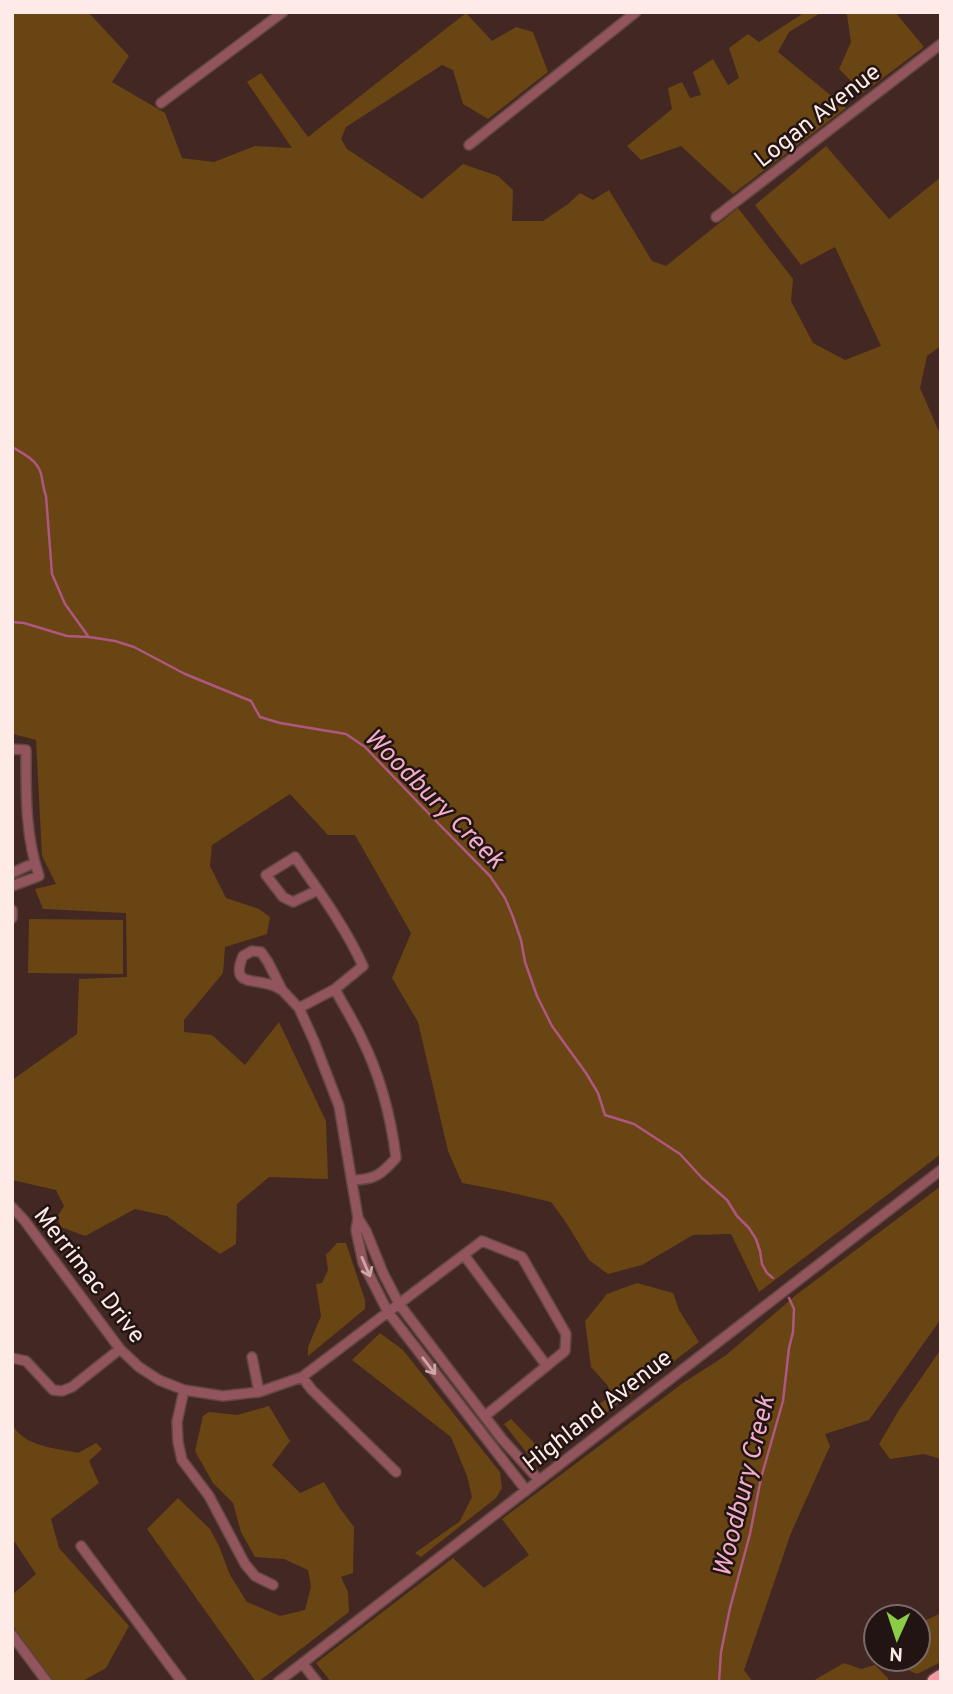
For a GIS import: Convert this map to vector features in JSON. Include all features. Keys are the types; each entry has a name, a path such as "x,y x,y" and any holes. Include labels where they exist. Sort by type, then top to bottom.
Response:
{"highway":[{"path":"935,1682 941,1678"}],"street":[{"path":"161,103 283,12"},
{"path":"468,145 636,12"},
{"name":"Logan Avenue","path":"716,217 941,44"},
{"path":"12,749 26,750 29,837 39,876 12,886"},
{"path":"299,1008 335,989 363,966 341,924 318,890 295,857 266,874 283,897 293,902 318,890"},
{"path":"12,873 34,863"},
{"path":"12,910 12,918"},
{"path":"282,990 270,984 247,981 240,974 239,966 243,956 252,951 261,952 282,990 299,1008 314,1041 339,1106 363,1263 388,1312 526,1490"},
{"path":"335,989 361,1036 377,1074 396,1158 383,1173 363,1180 352,1180"},
{"name":"Highland Avenue","path":"278,1682 941,1170"},
{"name":"Merrimac Drive","path":"12,1207 120,1349 139,1367 159,1380 184,1390 223,1396 259,1392 302,1377 482,1241 522,1256 566,1335 565,1351 547,1365"},
{"path":"358,1219 399,1304 502,1439 539,1480"},
{"path":"464,1255 547,1365 485,1416"},
{"path":"12,1358 26,1361 53,1390 62,1391 72,1387 120,1349"},
{"path":"252,1357 259,1392"},
{"path":"302,1377 396,1472"},
{"path":"184,1390 177,1422 182,1460 209,1496 245,1564 255,1576 273,1585"},
{"path":"81,1546 182,1682"},
{"path":"12,1635 47,1682"},
{"path":"303,1664 317,1682"}],"shaded area":[{"path":"12,12 88,12 129,56 112,82 165,113 182,158 214,162 255,146 292,148 247,82 261,73 308,137 466,13 492,41 516,27 533,32 548,72 488,119 463,104 453,70 442,65 346,127 341,139 347,149 422,199 463,164 498,176 513,190 512,221 543,221 580,193 593,200 609,190 652,261 666,266 738,208 793,279 791,301 813,343 845,360 881,346 835,247 801,265 755,205 826,146 889,219 941,177 941,346 927,356 920,388 941,436 941,1154 759,1292 731,1234 693,1235 642,1265 608,1274 589,1260 551,1202 462,1183 448,1151 418,1022 392,978 411,933 355,835 328,835 290,794 212,845 210,866 226,898 259,909 270,917 267,934 225,947 223,973 184,1020 184,1032 212,1035 245,1065 279,1022 326,1121 328,1179 269,1177 237,1204 236,1244 220,1254 167,1216 135,1209 85,1236 61,1227 57,1217 64,1206 56,1190 12,1180 12,1080 77,1034 79,979 127,977 126,913 43,909 35,889 56,884 42,856 36,740 12,732"},
{"path":"805,12 822,12 789,32 778,52 846,108 733,194 681,146 641,160 627,146 672,109 668,88 682,82 690,98 701,95 693,72 713,59 728,85 739,78 729,48 748,34 759,42"},
{"path":"841,12 895,12 924,47 863,93 839,69 851,42 847,15"},
{"path":"29,919 123,920 123,974 28,973"},
{"path":"941,1186 941,1319 869,1420 825,1434 830,1446 791,1533 744,1670 753,1682 331,1682 316,1663 453,1558 484,1588 529,1555 502,1519 683,1383 725,1356 796,1295"},
{"path":"337,1243 346,1243 365,1300 365,1309 308,1356 308,1347 321,1316 316,1284 322,1283 328,1270 326,1255"},
{"path":"637,1283 673,1293 679,1310 699,1342 549,1456 530,1457 504,1424 511,1419 538,1447 609,1397 608,1386 591,1367 585,1321 607,1294"},
{"path":"380,1333 403,1350 500,1472 502,1488 496,1498 421,1557 415,1553 460,1521 472,1497 467,1476 451,1437 352,1360"},
{"path":"941,1349 941,1459 924,1454 890,1459 879,1444"},
{"path":"269,1406 290,1441 272,1465 300,1493 324,1482 354,1527 353,1573 341,1577 348,1592 349,1612 256,1682 147,1529 178,1498 210,1529 230,1575 247,1602 280,1616 305,1610 311,1587 308,1570 284,1559 255,1557 241,1532 233,1503 213,1483 195,1451 203,1416 209,1412 237,1415"},
{"path":"12,1424 24,1438 41,1445 78,1453 96,1443 102,1449 89,1461 99,1483 51,1519 59,1548 129,1626 106,1668 81,1682 54,1682 12,1625 12,1595 36,1574 12,1538"},
{"path":"941,1613 941,1662 932,1666 932,1617"},
{"path":"844,1663 862,1669 862,1673 883,1673 888,1678 888,1682 811,1682"}],"waterway":[{"name":"Woodbury Creek","path":"12,447 29,458 39,469 46,496 52,574 65,604 88,636"},
{"name":"Woodbury Creek","path":"12,622 67,636 115,641 134,647 185,674 251,701 260,717 346,734 365,747 490,876 505,898 521,940 525,962 537,996 552,1026 598,1093 605,1115 634,1124 680,1154 727,1200 749,1228 756,1239 762,1264 773,1278"},
{"name":"Woodbury Creek","path":"719,1682 721,1652 730,1608 750,1534 761,1478 783,1401 793,1332 794,1309 789,1298"}]}
